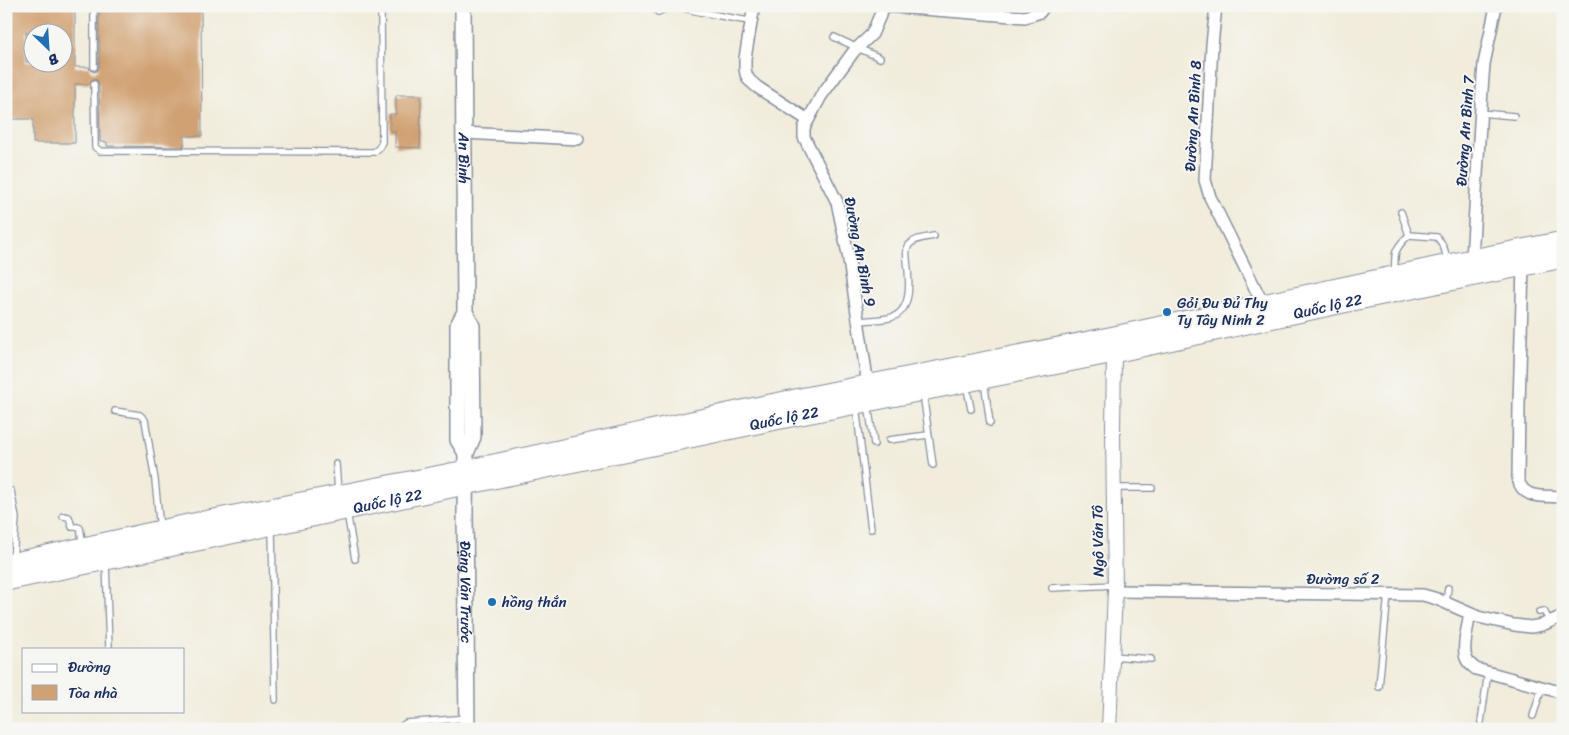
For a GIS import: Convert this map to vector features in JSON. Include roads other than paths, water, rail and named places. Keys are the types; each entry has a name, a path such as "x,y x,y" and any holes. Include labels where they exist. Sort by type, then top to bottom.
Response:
{"highway":[{"name":"Quốc lộ 22","path":"6,581 272,526 342,502 466,469 747,408 922,391 1348,302 1522,259 1563,241"},
{"name":"Quốc lộ 22","path":"864,397 1114,336 1472,259 1563,258"},
{"name":"Quốc lộ 22","path":"10,563 160,531 342,502"}],"main road":[{"name":"An Bình","path":"464,6 465,312 458,325 458,440 466,469"},
{"name":"Đặng Văn Trước","path":"466,469 467,723"}],"street":[{"path":"754,6 744,68 749,80 808,120"},
{"path":"884,6 1025,17 1040,12 1044,6"},
{"name":"Đường An Bình 9","path":"864,397 858,321 839,209 804,137 804,128 825,90 858,48 872,34 884,6"},
{"name":"Đường An Bình 8","path":"1216,6 1205,180 1210,197 1263,304"},
{"name":"Đường An Bình 7","path":"1472,259 1484,64 1496,6"},
{"path":"464,133 578,139"},
{"path":"1522,259 1518,479 1522,489 1533,496 1563,497"},
{"name":"Ngô Văn Tô","path":"1109,729 1115,588 1114,352"},
{"name":"Đường số 2","path":"1115,588 1423,595 1470,614 1514,625 1531,627 1563,616"},
{"path":"1470,614 1464,651 1465,658 1476,669 1563,693"}],"lane":[{"path":"94,6 94,67"},
{"path":"94,84 95,146 100,151 374,152 382,142 381,6"},
{"path":"658,12 673,6 731,19 751,21"},
{"path":"834,37 880,58"},
{"path":"1480,113 1514,116"},
{"path":"1401,212 1409,234"},
{"path":"1409,234 1437,237 1443,244 1446,252 1447,265"},
{"path":"1396,276 1395,253 1398,246 1409,234"},
{"path":"858,321 891,318 901,312 908,299 909,284 906,250 915,240 934,236"},
{"path":"971,409 975,381"},
{"path":"975,381 990,423"},
{"path":"922,391 933,465"},
{"path":"864,397 874,444"},
{"path":"864,397 871,529"},
{"path":"115,411 140,415 145,420 160,531"},
{"path":"889,440 928,435"},
{"path":"336,464 342,502 355,559"},
{"path":"1114,488 1152,488"},
{"path":"10,563 16,518 11,491"},
{"path":"63,516 68,516 72,527 80,528 83,548"},
{"path":"272,526 275,700"},
{"path":"106,560 109,648"},
{"path":"1052,588 1115,588"},
{"path":"1446,603 1448,588"},
{"path":"1379,687 1388,594"},
{"path":"1539,612 1546,612 1550,622"},
{"path":"1112,656 1151,659"},
{"path":"1481,722 1488,672"},
{"path":"1533,716 1542,687"},
{"path":"402,729 406,722 467,723"}],"place":[{"name":"Gỏi Đu Đủ Thy Ty Tây Ninh 2","path":"1167,312"},
{"name":"hồng thắn","path":"492,602"}]}
